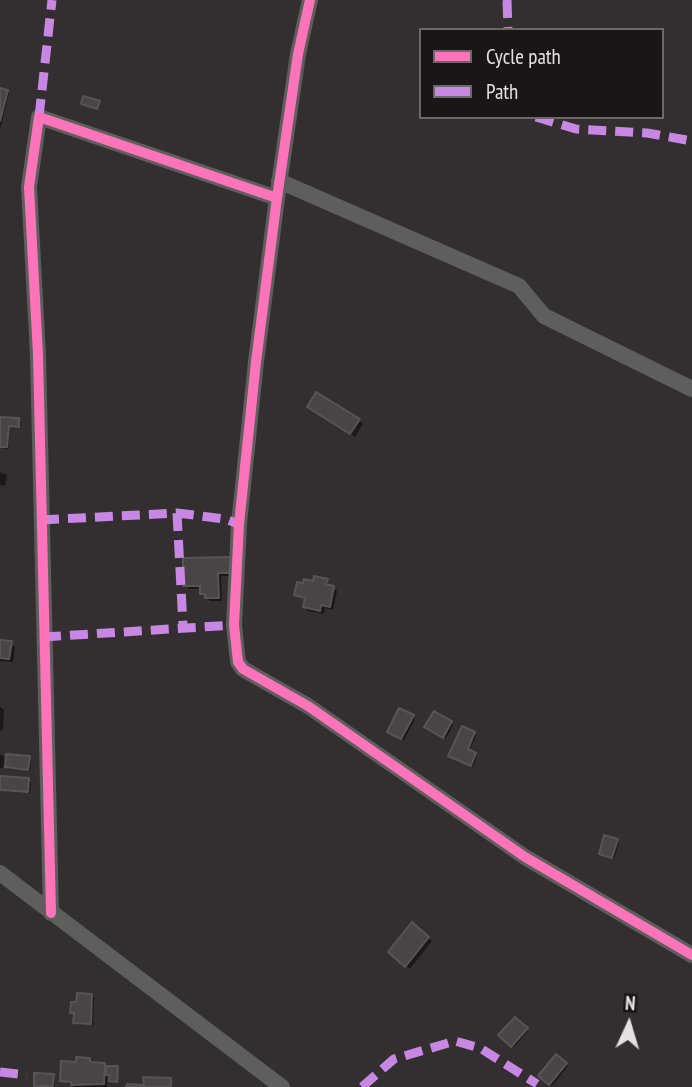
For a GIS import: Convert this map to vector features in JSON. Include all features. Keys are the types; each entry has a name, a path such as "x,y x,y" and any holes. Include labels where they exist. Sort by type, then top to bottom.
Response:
{"street":[{"path":"310,0 298,54 279,181 239,524 234,625 238,662 243,669 308,706 525,857 692,955"},
{"path":"51,914 38,355 29,187 38,117 277,198"},
{"path":"279,181 519,286 544,316 692,389"},
{"path":"0,873 282,1087"}],"building":[{"path":"0,88 8,90 0,121"},
{"path":"83,96 100,101 97,109 81,104"},
{"path":"316,392 360,419 350,434 307,407"},
{"path":"0,417 19,418 19,427 9,426 7,447 0,447"},
{"path":"232,557 232,573 218,573 219,598 205,598 205,594 200,594 200,586 183,586 183,558"},
{"path":"314,576 328,579 326,584 334,586 330,607 321,605 320,611 303,607 305,598 294,595 297,582 303,583 304,579 313,581"},
{"path":"0,640 12,641 9,659 0,658"},
{"path":"399,708 414,715 401,739 387,732"},
{"path":"434,711 452,721 443,738 424,727"},
{"path":"462,726 475,732 468,749 476,753 471,766 448,756"},
{"path":"6,754 30,756 28,770 5,767"},
{"path":"0,776 29,778 28,792 0,790"},
{"path":"604,835 618,839 612,858 599,854"},
{"path":"412,922 429,937 405,967 388,952"},
{"path":"77,993 92,994 91,1024 73,1023 71,1002 76,1002"},
{"path":"515,1017 528,1028 511,1047 498,1035"},
{"path":"556,1054 567,1063 549,1085 538,1076"},
{"path":"76,1057 105,1063 104,1084 71,1085 71,1082 60,1081 61,1061 76,1062"},
{"path":"106,1066 118,1066 117,1082 109,1081 110,1075 106,1075"},
{"path":"34,1073 54,1074 53,1086 34,1086"},
{"path":"143,1077 171,1078 171,1087 126,1087 127,1084 144,1085"}],"marked path":[{"path":"39,117 52,0"},
{"path":"507,0 508,28"},
{"path":"543,119 576,129 647,133 692,141"},
{"path":"177,513 183,626"},
{"path":"41,520 177,513 225,519 239,524"},
{"path":"43,637 234,625"},
{"path":"362,1087 394,1059 455,1041 480,1048 537,1084"},
{"path":"0,1072 27,1075"}],"cycle path":[{"path":"310,0 298,54 256,362 239,524 234,625 238,662 243,669 308,706 525,857 692,955"},
{"path":"51,913 38,355 29,187 39,117 277,198"}]}
